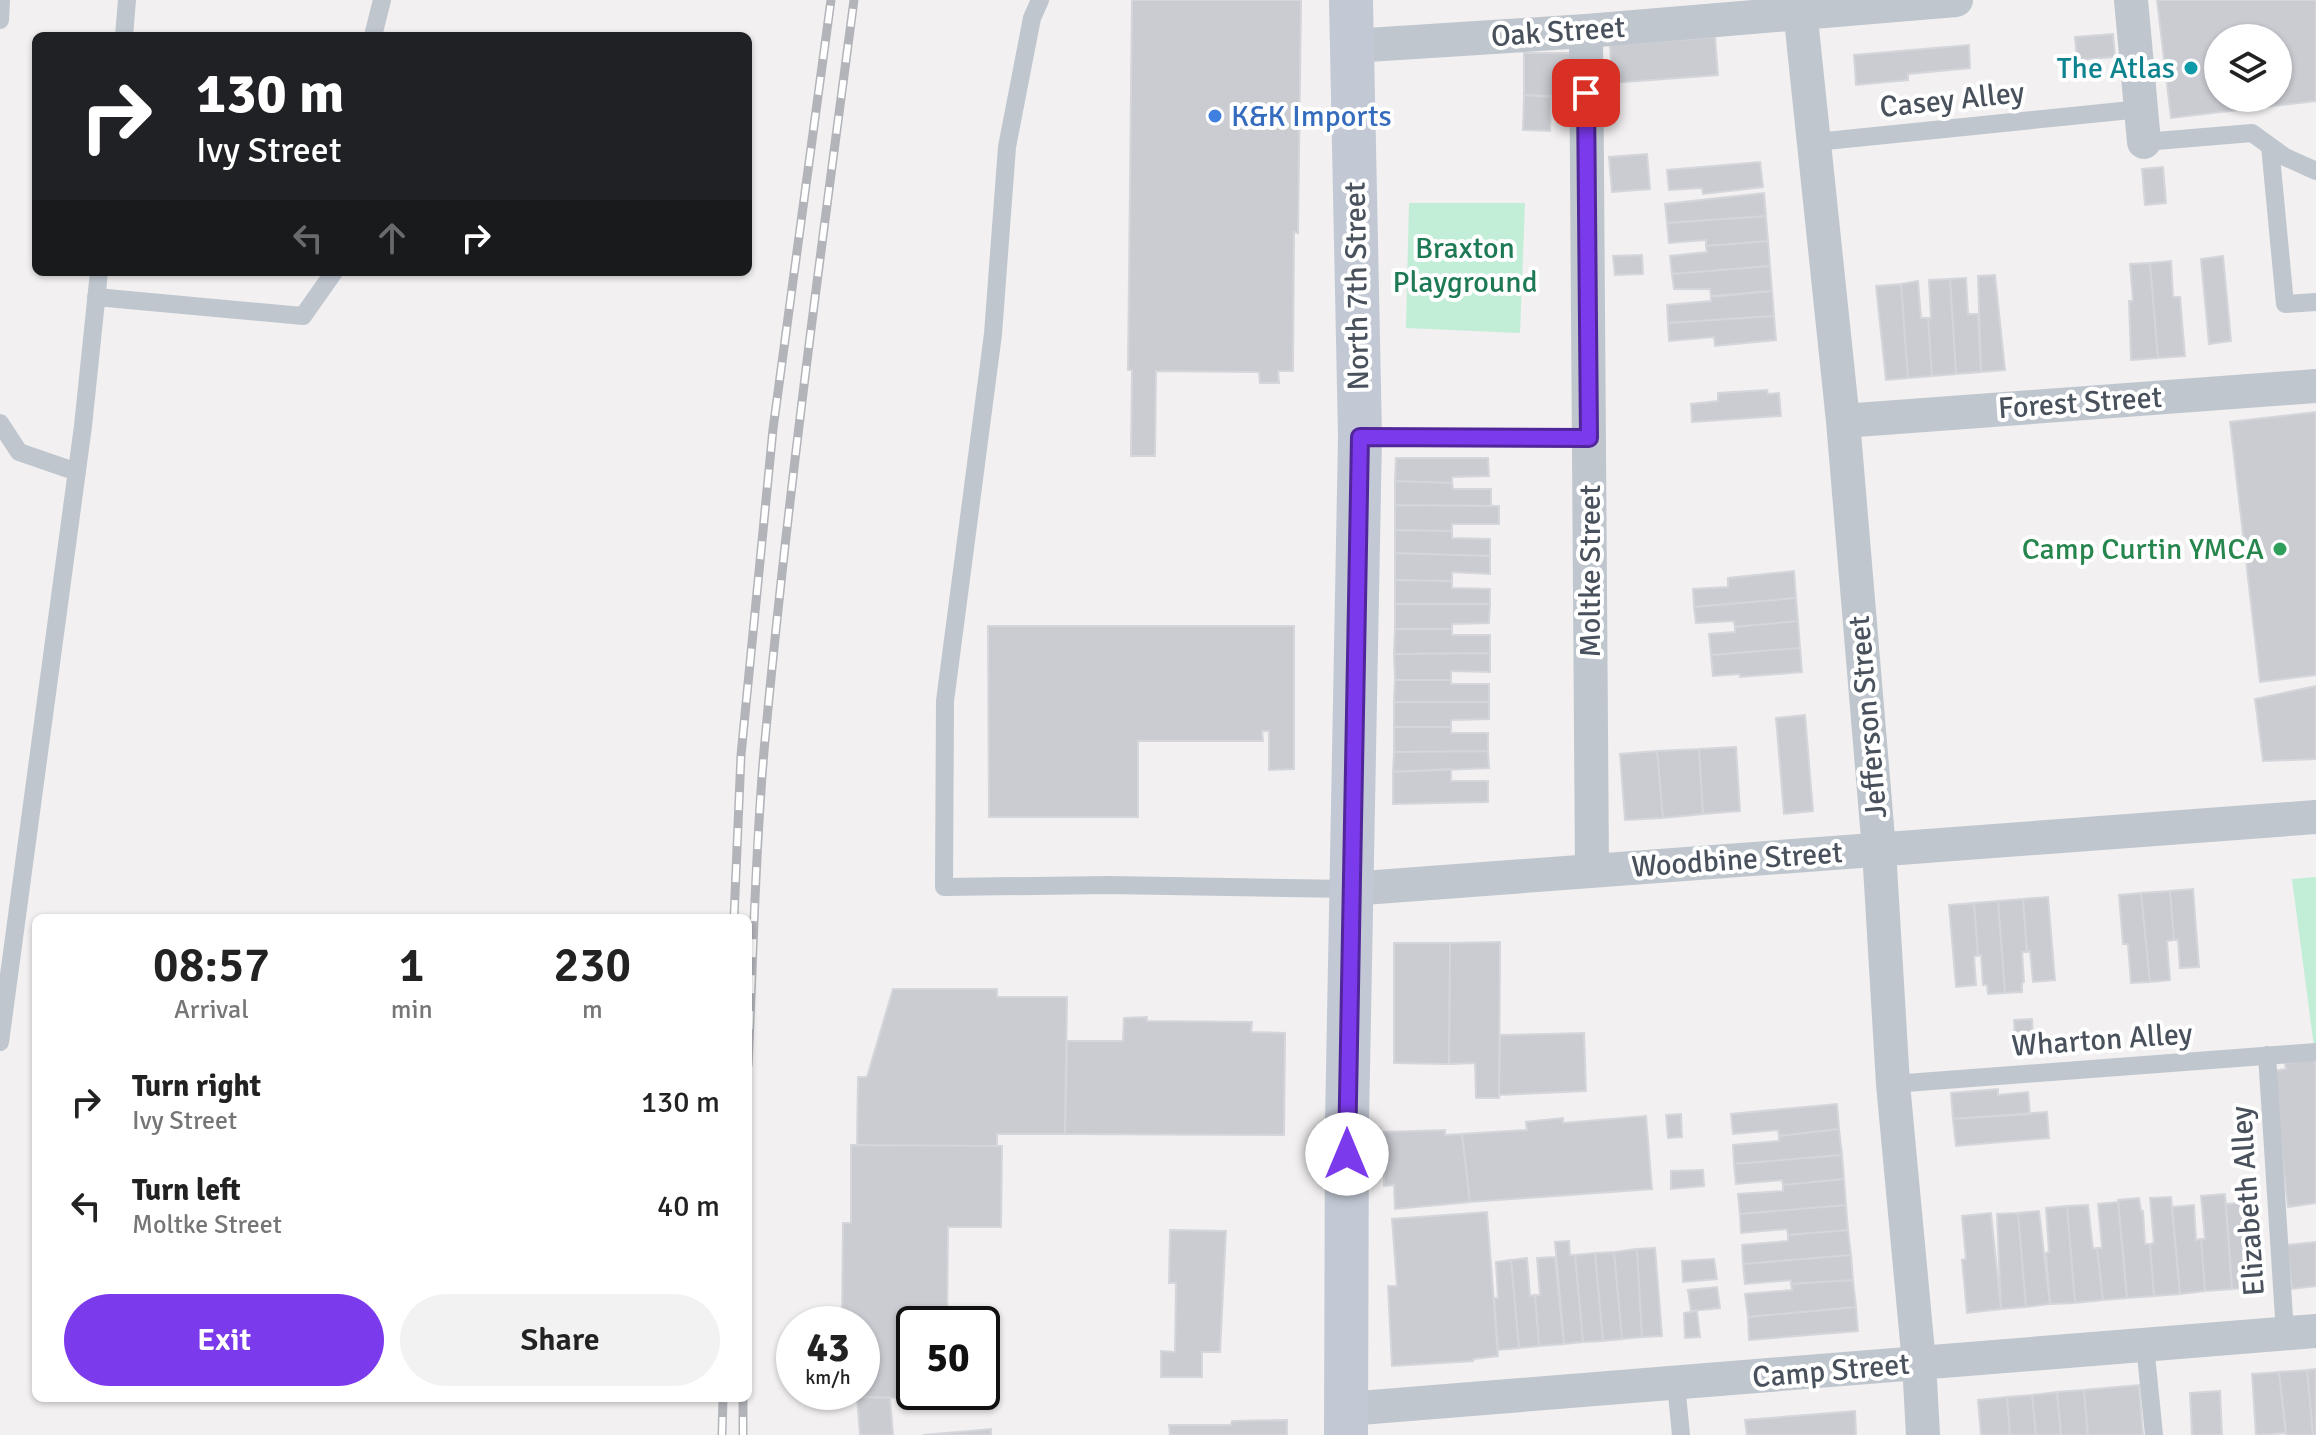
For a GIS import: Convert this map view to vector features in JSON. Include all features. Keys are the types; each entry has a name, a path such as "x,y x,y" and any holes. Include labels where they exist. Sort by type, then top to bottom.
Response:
{"main road":[{"name":"North 7th Street","path":"1346,1422 1350,889 1360,437 1351,0"}],"street":[{"name":"Oak Street","path":"1352,46 1586,31 1800,6 1956,0"},
{"path":"2131,0 2143,126"},
{"name":"Jefferson Street","path":"1800,6 1843,421 1923,1435"},
{"name":"Moltke Street","path":"1586,31 1592,871"},
{"name":"Forest Street","path":"1843,421 2316,386"},
{"name":"Woodbine Street","path":"1350,889 2316,817"},
{"name":"Camp Street","path":"1346,1422 1676,1384 2297,1335"}],"lane":[{"path":"0,20 1,0"},
{"path":"124,32 127,0"},
{"path":"374,32 382,0"},
{"path":"1040,0 1032,18 1007,147 993,334 945,701 944,887 1109,885 1350,889"},
{"name":"Casey Alley","path":"1816,142 2143,126 2252,133 2285,157 2316,171"},
{"path":"2270,146 2285,304 2316,302"},
{"path":"0,1042 77,472 99,276"},
{"path":"96,297 303,316 331,276"},
{"path":"0,423 19,452 77,472"},
{"path":"1360,437 1589,438"},
{"name":"Wharton Alley","path":"1893,1084 2316,1052"},
{"name":"Elizabeth Alley","path":"2267,1055 2297,1335"},
{"path":"2145,1345 2154,1435"},
{"path":"1676,1384 1681,1435"}],"green space":[{"name":"Braxton Playground","path":"1409,203 1525,203 1520,333 1406,328"},
{"path":"2316,877 2316,1047 2314,1047 2292,879"}],"building":[{"name":"K&K Imports","path":"1132,0 1301,0 1293,371 1278,371 1279,383 1260,383 1259,372 1156,371 1155,456 1131,456 1132,370 1128,370"},
{"name":"The Atlas","path":"2157,0 2316,0 2316,101 2292,104 2292,24 2204,24 2204,112 2222,112 2171,118"},
{"path":"2113,34 2115,57 2077,60 2075,37"},
{"path":"1715,37 1718,75 1612,83 1610,45"},
{"path":"1969,45 1970,68 1908,74 1908,80 1856,85 1854,55"},
{"path":"1524,53 1582,53 1581,97 1524,95"},
{"path":"1524,95 1551,97 1550,131 1523,130"},
{"path":"1647,154 1650,189 1612,192 1609,157"},
{"path":"1760,162 1763,187 1703,194 1702,188 1669,190 1667,170"},
{"path":"2163,167 2166,203 2145,205 2142,169"},
{"path":"1764,193 1766,216 1667,223 1665,204"},
{"path":"1766,216 1768,241 1706,246 1706,240 1669,243 1667,223"},
{"path":"1768,241 1770,266 1672,274 1670,256 1707,252 1706,246"},
{"path":"1642,255 1643,274 1615,275 1613,256"},
{"path":"2223,256 2231,341 2209,344 2201,259"},
{"path":"2171,261 2173,297 2180,297 2185,356 2158,358 2150,263"},
{"path":"2150,263 2158,358 2131,360 2129,301 2133,301 2130,264"},
{"path":"1770,266 1772,291 1711,296 1710,289 1674,289 1672,274"},
{"path":"1995,275 2005,370 1981,372 1978,276"},
{"path":"1966,278 1968,314 1978,314 1981,372 1956,374 1950,279"},
{"path":"1950,279 1956,374 1932,376 1929,280"},
{"path":"1918,281 1921,318 1928,318 1932,376 1908,378 1901,284"},
{"path":"1901,284 1908,378 1886,380 1876,286"},
{"path":"1772,291 1774,316 1668,323 1667,305"},
{"path":"1774,316 1776,340 1715,346 1714,337 1669,341 1668,323"},
{"path":"1767,390 1768,394 1779,393 1781,416 1692,422 1691,404 1718,401 1718,393"},
{"name":"Camp Curtin YMCA","path":"2316,412 2316,675 2260,682 2230,422"},
{"path":"1396,458 1488,458 1489,476 1452,477 1452,483 1395,481"},
{"path":"1395,481 1452,483 1453,489 1491,489 1491,506 1395,505"},
{"path":"1395,505 1499,506 1499,524 1452,524 1452,531 1395,530"},
{"path":"1395,530 1452,531 1452,538 1490,539 1490,556 1395,553"},
{"path":"1395,553 1490,556 1490,574 1452,572 1452,581 1395,580"},
{"path":"1794,571 1796,598 1694,607 1693,589 1728,587 1728,578"},
{"path":"1395,580 1452,581 1452,588 1490,589 1490,604 1395,604"},
{"path":"1796,598 1798,621 1735,627 1734,621 1696,623 1694,607"},
{"path":"1395,604 1490,604 1489,623 1452,624 1452,629 1395,629"},
{"path":"1798,621 1800,648 1711,655 1709,634 1735,632 1735,627"},
{"path":"988,626 1294,626 1294,769 1269,770 1269,731 1262,731 1263,741 1138,741 1138,817 989,817"},
{"path":"1395,629 1452,629 1452,635 1490,635 1490,653 1394,654"},
{"path":"1800,648 1802,672 1713,676 1711,655"},
{"path":"1490,653 1490,672 1451,671 1451,680 1395,680 1394,654"},
{"path":"1395,680 1489,684 1489,702 1394,702"},
{"path":"2316,686 2316,759 2263,761 2255,699"},
{"path":"1394,702 1489,702 1489,719 1451,720 1451,727 1394,727"},
{"path":"1805,715 1813,811 1784,814 1776,718"},
{"path":"1394,727 1451,727 1451,733 1488,733 1488,751 1394,752"},
{"path":"1736,747 1740,811 1703,814 1699,749"},
{"path":"1699,749 1703,814 1663,818 1657,751"},
{"path":"1488,751 1489,768 1393,772 1394,752"},
{"path":"1657,751 1663,818 1625,820 1620,754"},
{"path":"1451,769 1451,781 1488,781 1488,802 1393,804 1393,772"},
{"path":"2193,889 2199,967 2180,968 2170,891"},
{"path":"2170,891 2174,940 2167,941 2170,980 2150,982 2141,893"},
{"path":"2141,893 2150,982 2131,983 2128,944 2123,944 2119,895"},
{"path":"2048,897 2055,980 2033,982 2023,899"},
{"path":"2023,899 2027,952 2022,952 2024,982 2022,992 2005,993 1998,901"},
{"path":"1998,901 2005,993 1988,994 1987,985 1983,985 1981,955 1978,956 1974,903"},
{"path":"1974,903 1978,956 1974,956 1976,985 1956,987 1949,905"},
{"path":"1500,942 1499,1098 1476,1098 1475,1063 1449,1064 1450,943"},
{"path":"1394,943 1450,943 1449,1064 1394,1063"},
{"path":"893,989 997,989 997,997 1067,997 1065,1134 997,1134 997,1146 857,1145 858,1077 867,1077"},
{"path":"1147,1017 1147,1021 1252,1022 1251,1032 1285,1033 1284,1135 1065,1134 1067,1041 1123,1041 1124,1018"},
{"path":"2032,1019 2034,1056 2016,1057 2014,1020"},
{"path":"1584,1033 1586,1091 1499,1095 1500,1035"},
{"path":"2316,1059 2316,1203 2288,1207 2272,1071 2286,1069 2285,1063"},
{"path":"1998,1089 1998,1095 2028,1092 2030,1114 1953,1119 1951,1093"},
{"path":"1837,1104 1839,1129 1779,1136 1778,1130 1733,1134 1731,1114"},
{"path":"2047,1112 2049,1138 1956,1146 1953,1119"},
{"path":"1681,1114 1682,1137 1668,1138 1666,1115"},
{"path":"1646,1116 1652,1189 1470,1202 1462,1134 1527,1130 1526,1122 1563,1118 1563,1123"},
{"path":"1839,1129 1842,1155 1734,1164 1733,1145 1779,1141 1779,1136"},
{"path":"1445,1130 1445,1135 1462,1134 1470,1202 1395,1209 1394,1185 1384,1186 1384,1132"},
{"path":"851,1145 1002,1146 1001,1227 948,1227 947,1306 896,1306 896,1398 880,1397 880,1306 842,1306 843,1223 851,1223"},
{"path":"1842,1155 1844,1179 1783,1185 1782,1180 1736,1184 1734,1164"},
{"path":"1703,1170 1704,1186 1671,1189 1671,1171"},
{"path":"1844,1179 1846,1205 1740,1214 1738,1194 1783,1191 1783,1185"},
{"path":"2225,1194 2232,1289 2205,1291 2201,1196"},
{"path":"2171,1197 2180,1294 2154,1296 2150,1198"},
{"path":"2139,1198 2145,1244 2150,1244 2154,1296 2127,1298 2118,1200"},
{"path":"2118,1202 2127,1298 2103,1300 2097,1248 2102,1248 2098,1204"},
{"path":"2250,1202 2258,1287 2232,1289 2226,1204"},
{"path":"1846,1205 1848,1230 1788,1235 1787,1229 1741,1233 1740,1214"},
{"path":"2088,1205 2103,1300 2075,1303 2067,1206"},
{"path":"2194,1205 2196,1240 2201,1239 2205,1291 2180,1294 2172,1207"},
{"path":"2067,1206 2075,1303 2050,1304 2046,1208"},
{"path":"2039,1211 2050,1304 2026,1307 2018,1213"},
{"path":"1487,1212 1498,1356 1473,1361 1392,1366 1388,1286 1397,1286 1392,1219"},
{"path":"1991,1213 2001,1309 1967,1313 1962,1216"},
{"path":"2018,1213 2026,1307 2001,1309 1997,1214"},
{"path":"1170,1230 1226,1231 1220,1352 1202,1352 1202,1377 1161,1377 1161,1351 1175,1352 1176,1283 1169,1283"},
{"path":"1848,1230 1851,1255 1743,1264 1742,1245 1788,1241 1788,1235"},
{"path":"1569,1241 1570,1255 1575,1255 1583,1342 1564,1344 1555,1242"},
{"path":"2316,1242 2316,1286 2292,1289 2287,1245"},
{"path":"1655,1248 1662,1336 1642,1337 1637,1249"},
{"path":"1637,1249 1642,1337 1622,1339 1614,1252"},
{"path":"1614,1252 1622,1339 1603,1341 1595,1253"},
{"path":"1595,1253 1603,1341 1583,1342 1575,1255"},
{"path":"1851,1255 1853,1280 1745,1284 1743,1264"},
{"path":"1555,1257 1564,1344 1539,1346 1535,1295 1540,1295 1537,1258"},
{"path":"1527,1258 1530,1296 1535,1295 1539,1346 1519,1348 1511,1260"},
{"path":"1714,1259 1717,1279 1683,1282 1682,1261"},
{"path":"1511,1260 1519,1348 1498,1350 1494,1298 1498,1298 1496,1262"},
{"path":"1853,1280 1856,1307 1748,1317 1745,1294 1792,1290 1791,1284"},
{"path":"1717,1287 1720,1308 1691,1311 1688,1290"},
{"path":"1856,1307 1858,1331 1749,1340 1748,1317"},
{"path":"1697,1311 1700,1337 1685,1338 1684,1313"},
{"path":"2316,1369 2316,1435 2313,1435 2307,1370"},
{"path":"2307,1370 2313,1435 2286,1435 2279,1372"},
{"path":"2279,1372 2286,1433 2256,1435 2252,1374"},
{"path":"2139,1385 2143,1435 2088,1435 2084,1390"},
{"path":"2084,1390 2088,1435 2061,1435 2057,1392"},
{"path":"2220,1391 2222,1435 2192,1435 2190,1393"},
{"path":"2057,1392 2061,1435 2036,1435 2032,1395"},
{"path":"2032,1395 2036,1435 2010,1435 2007,1397"},
{"path":"2007,1397 2010,1435 1981,1435 1978,1400"},
{"path":"880,1398 890,1398 893,1435 860,1435 858,1410 880,1410"},
{"path":"1855,1411 1856,1435 1747,1435 1745,1420"},
{"path":"1287,1420 1287,1435 1170,1435 1169,1425 1231,1425 1232,1421"},
{"path":"991,1429 991,1435 923,1435"}],"railway":[{"path":"734,914 741,755 773,429 831,0"},
{"path":"752,971 758,829 773,657 805,375 854,0"},
{"path":"722,1435 723,1402"},
{"path":"743,1402 743,1435"}],"place":[{"name":"The Atlas","path":"2191,68"},
{"name":"K&K Imports","path":"1215,116"},
{"name":"Camp Curtin YMCA","path":"2280,549"}],"route":[{"path":"1347,1154 1360,437 1589,438 1586,93"}]}
